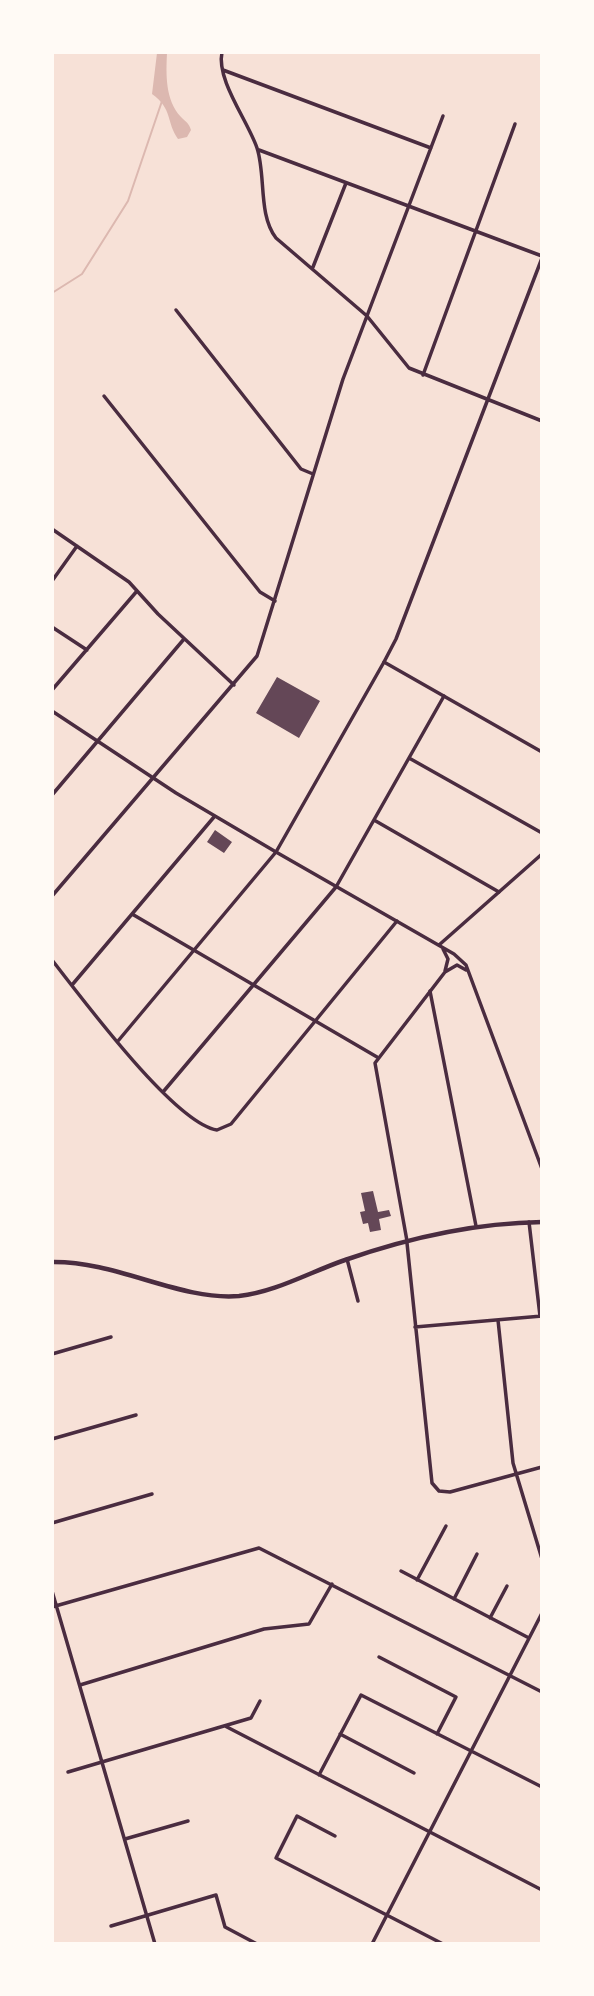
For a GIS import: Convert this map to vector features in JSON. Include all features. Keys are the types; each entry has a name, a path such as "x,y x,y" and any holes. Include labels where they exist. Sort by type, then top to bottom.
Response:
{"main road":[{"path":"52,1262 96,1265 201,1293 228,1296 262,1292 347,1259 476,1226 541,1222"}],"street":[{"path":"222,52 221,70 257,149 271,229 276,238 367,316 403,362 422,375 541,421"},
{"path":"221,70 430,148"},
{"path":"52,896 257,656 337,396 443,116"},
{"path":"422,375 515,124"},
{"path":"118,1041 276,852 384,662 396,639 541,257 257,149"},
{"path":"313,267 346,183"},
{"path":"176,310 301,470 313,474"},
{"path":"104,396 260,592 275,601"},
{"path":"52,529 129,582 184,639 234,685"},
{"path":"52,581 77,546"},
{"path":"52,690 137,591"},
{"path":"52,627 86,650"},
{"path":"52,795 184,639"},
{"path":"384,662 541,752"},
{"path":"163,1092 336,887 444,696"},
{"path":"52,711 215,817 460,958 470,974 541,1169"},
{"path":"409,758 541,834"},
{"path":"72,985 215,817"},
{"path":"374,820 499,892"},
{"path":"439,945 541,854"},
{"path":"132,914 377,1057"},
{"path":"52,960 163,1092 200,1123 217,1130 231,1124 397,921"},
{"path":"439,945 447,956 445,972"},
{"path":"470,974 457,965 445,972 377,1057 376,1079 407,1243 429,1470 435,1488 450,1492 541,1467"},
{"path":"430,991 476,1226"},
{"path":"415,1327 540,1316 529,1222"},
{"path":"347,1259 358,1301"},
{"path":"498,1320 516,1474 541,1559"},
{"path":"52,1354 111,1337"},
{"path":"52,1439 136,1415"},
{"path":"52,1523 152,1494"},
{"path":"417,1580 446,1526"},
{"path":"55,1606 259,1548 541,1692"},
{"path":"454,1599 477,1554"},
{"path":"401,1572 529,1638"},
{"path":"80,1685 264,1629 309,1624 332,1584"},
{"path":"490,1618 507,1586"},
{"path":"52,1591 155,1944"},
{"path":"372,1944 541,1613"},
{"path":"379,1657 456,1697 437,1734"},
{"path":"319,1774 361,1695 541,1787"},
{"path":"68,1772 251,1718 260,1701"},
{"path":"225,1726 541,1890"},
{"path":"340,1734 414,1773"},
{"path":"335,1836 297,1816 276,1858 443,1944"},
{"path":"125,1839 188,1821"},
{"path":"111,1926 216,1895 225,1927 257,1944"}],"shaded area":[{"path":"157,53 167,53 169,95 191,130 187,137 178,139 166,110 152,94"}],"building":[{"path":"277,677 320,701 299,738 256,713"},
{"path":"215,830 232,842 224,853 207,842"},
{"path":"373,1191 378,1212 389,1210 391,1216 379,1219 381,1230 370,1232 368,1223 363,1224 360,1212 365,1211 361,1193"}],"waterway":[{"path":"52,293 82,274 128,201 162,101"}]}
